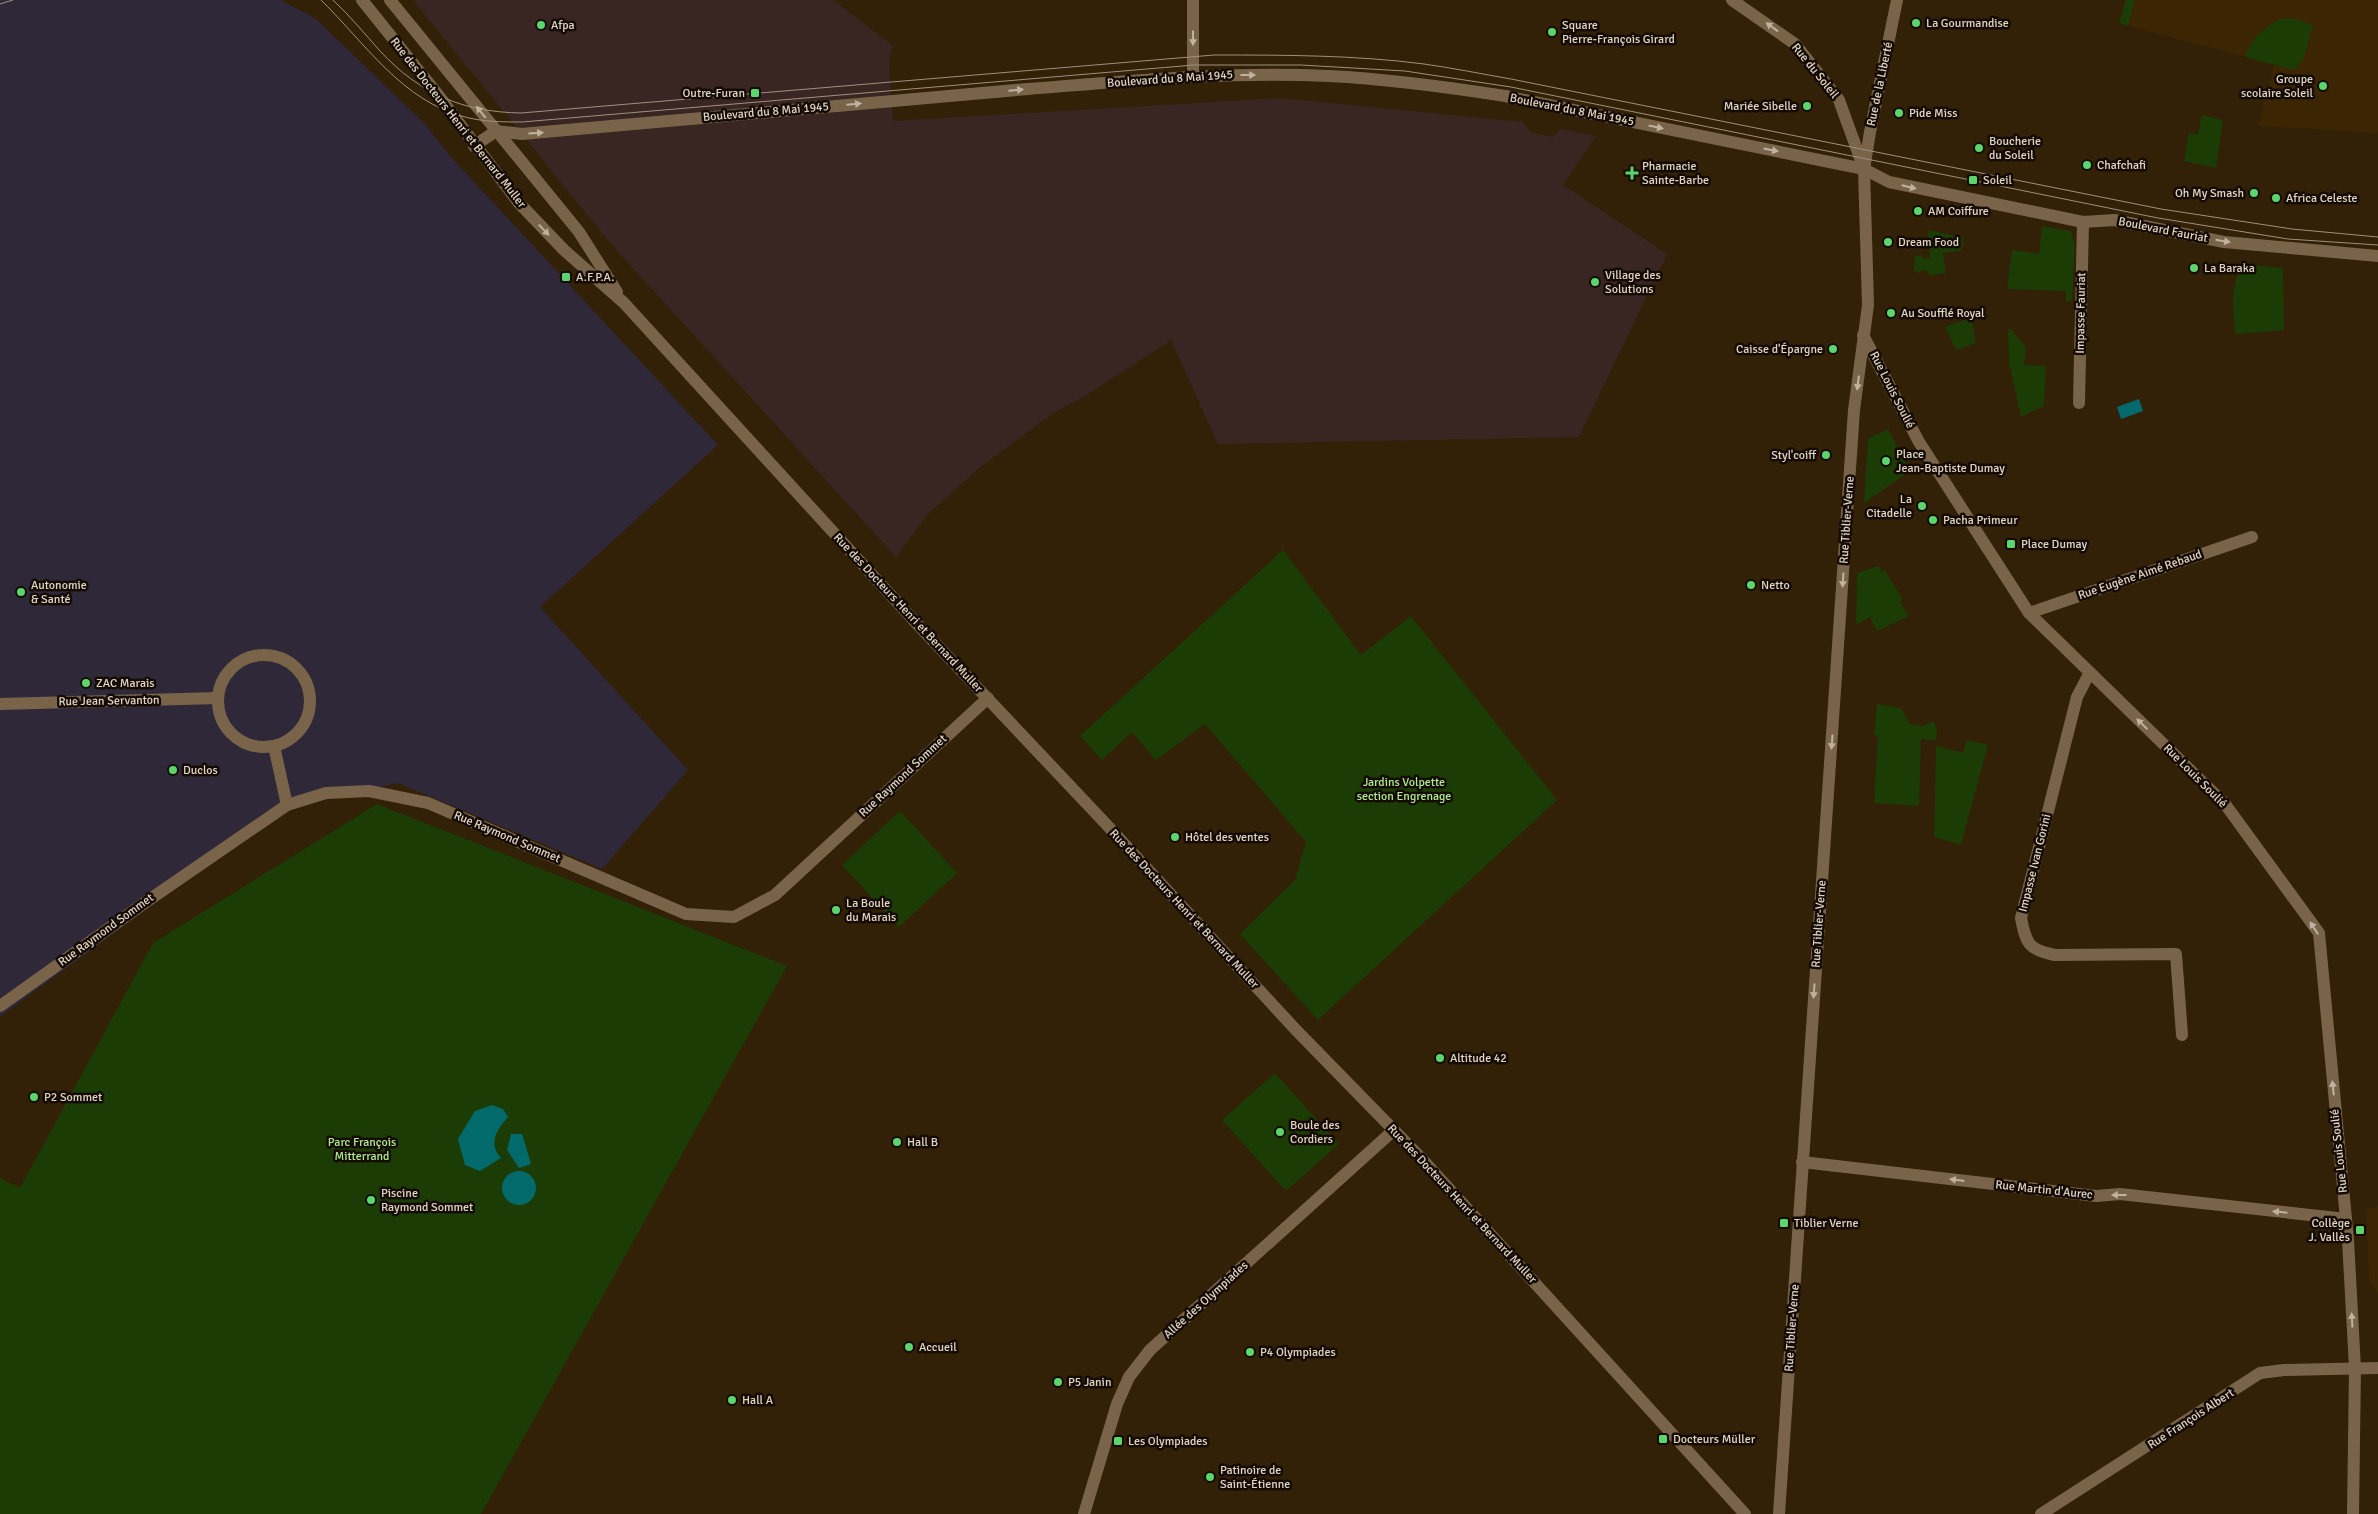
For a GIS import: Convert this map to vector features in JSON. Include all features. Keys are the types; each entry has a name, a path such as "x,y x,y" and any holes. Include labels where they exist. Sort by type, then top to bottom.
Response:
{"street":[{"name":"Rue des Docteurs Henri et Bernard Muller","path":"362,0 439,96 474,146 518,202 564,250 624,303 918,625 1296,1030 1394,1130 1745,1514"},
{"name":"Rue des Docteurs Henri et Bernard Muller","path":"390,0 579,232 624,303"},
{"path":"1193,0 1193,76"},
{"name":"Rue du Soleil","path":"1732,0 1795,44 1839,100 1853,134 1864,169"},
{"name":"Rue de la Liberté","path":"1864,169 1897,0"},
{"name":"Boulevard du 8 Mai 1945","path":"496,131 522,134 1193,76 1330,76 1458,89 1506,96 1864,169"},
{"path":"474,146 496,131"},
{"path":"1864,169 1868,305 1864,335"},
{"name":"Boulevard Fauriat","path":"1864,169 1889,182 1905,186 2083,222 2114,220 2224,242 2378,256"},
{"name":"Impasse Fauriat","path":"2079,403 2083,222"},
{"name":"Rue Louis Soulié","path":"1864,335 1919,442 2029,613 2089,674 2225,804 2319,933 2346,1219 2355,1368 2353,1514"},
{"name":"Rue Tiblier-Verne","path":"1779,1514 1854,410 1864,335"},
{"name":"Rue Eugène Aimé Rebaud","path":"2029,613 2252,537"},
{"path":"257,655 272,656 287,661 299,671 307,685 310,700 307,715 300,729 288,739 274,746 246,744 234,736 225,725 219,712 218,698 222,683 230,670 242,660 257,655"},
{"name":"Impasse Ivan Gorini","path":"2089,674 2075,706 2021,918 2025,940 2038,952 2055,955 2176,954 2182,1035"},
{"name":"Rue Jean Servanton","path":"0,704 218,698"},
{"name":"Rue Raymond Sommet","path":"0,1006 143,904 287,805 326,793 369,791 428,803 686,914 734,917 775,895 988,698"},
{"path":"274,746 287,805"},
{"name":"Allée des Olympiades","path":"1084,1514 1117,1404 1129,1377 1150,1350 1394,1130"},
{"name":"Rue Martin d'Aurec","path":"1802,1162 2096,1196 2120,1194 2346,1219"},
{"name":"Rue François Albert","path":"2041,1514 2260,1374 2284,1370 2378,1368"}],"shaded area":[{"path":"0,0 280,0 315,18 425,124 450,156 718,445 540,607 688,770 602,869 398,783 279,811 0,1017"},
{"name":"Afpa","path":"413,0 833,0 893,46 889,61 893,121 1279,98 1523,122 1530,132 1553,137 1561,129 1596,136 1563,185 1667,254 1579,437 1218,444 1171,340 1087,395 1053,413 979,468 927,515 896,557 611,244"},
{"name":"Groupe scolaire Soleil","path":"2135,0 2378,0 2378,133 2258,126 2274,64 2128,26"},
{"path":"2378,1206 2378,1294 2369,1280 2366,1210"}],"green space":[{"path":"2126,0 2135,0 2128,26 2119,23"},
{"path":"2280,19 2296,19 2313,25 2304,57 2295,70 2245,57 2258,35"},
{"path":"2202,115 2223,120 2216,168 2184,161 2189,133 2198,135"},
{"path":"2042,226 2071,231 2075,244 2072,301 2066,301 2066,291 2007,289 2012,250 2039,254"},
{"path":"1928,230 1964,238 1961,251 1943,253 1946,273 1930,275 1927,271 1922,270 1918,275 1918,271 1914,271 1915,256 1922,255 1923,259 1930,258"},
{"path":"2242,264 2283,268 2284,330 2236,334 2233,299 2235,282"},
{"path":"1971,318 1976,343 1956,350 1945,327"},
{"path":"2008,329 2011,329 2026,348 2024,365 2046,366 2044,406 2021,417 2009,363"},
{"path":"1888,429 1910,471 1864,503 1868,439"},
{"name":"Jardins Volpette section Engrenage","path":"1283,550 1361,655 1411,616 1557,800 1318,1020 1240,934 1295,880 1306,842 1205,724 1156,760 1132,732 1102,760 1080,736"},
{"path":"1879,566 1882,572 1885,570 1903,600 1900,602 1909,616 1877,631 1870,617 1856,625 1857,573"},
{"path":"1877,704 1901,708 1910,724 1924,726 1933,721 1937,729 1936,741 1921,739 1919,806 1874,803 1878,735 1874,735"},
{"path":"1967,740 1988,745 1961,845 1934,837 1936,746 1963,753"},
{"name":"Parc François Mitterrand","path":"377,804 787,966 481,1514 0,1514 0,1178 20,1188 153,943"},
{"path":"900,811 957,873 899,927 842,865"},
{"name":"Boule des Cordiers","path":"1275,1073 1339,1144 1286,1191 1222,1120"}],"water":[{"path":"2139,399 2143,411 2121,419 2117,407"},
{"path":"492,1105 503,1109 508,1117 497,1132 494,1142 497,1153 501,1158 480,1171 465,1165 458,1139 475,1111"},
{"path":"511,1134 522,1134 531,1164 519,1168 507,1150"},
{"path":"519,1171 531,1176 536,1188 531,1200 519,1205 507,1200 502,1188 507,1176"}],"tram line":[{"path":"0,4 13,0"},
{"path":"321,0 386,69 422,98 443,109 465,117 486,121 522,122 1194,65 1301,65 1405,71 1511,87 2158,218 2288,239 2378,245"},
{"path":"333,0 380,51 411,79 444,98 480,109 500,112 521,113 1214,55 1346,57 1424,64 1511,79 2161,209 2292,229 2378,237"}],"place":[{"name":"La Gourmandise","path":"1916,23"},
{"name":"Afpa","path":"541,25"},
{"name":"Square Pierre-François Girard","path":"1552,32"},
{"name":"Groupe scolaire Soleil","path":"2323,86"},
{"name":"Outre-Furan","path":"755,93"},
{"name":"Mariée Sibelle","path":"1807,106"},
{"name":"Pide Miss","path":"1899,113"},
{"name":"Boucherie du Soleil","path":"1979,148"},
{"name":"Chafchafi","path":"2087,165"},
{"name":"Pharmacie Sainte-Barbe","path":"1632,173"},
{"name":"Soleil","path":"1973,180"},
{"name":"Oh My Smash","path":"2254,193"},
{"name":"Africa Celeste","path":"2276,198"},
{"name":"AM Coiffure","path":"1918,211"},
{"name":"Dream Food","path":"1888,242"},
{"name":"La Baraka","path":"2194,268"},
{"name":"A.F.P.A.","path":"566,277"},
{"name":"Village des Solutions","path":"1595,282"},
{"name":"Au Soufflé Royal","path":"1891,313"},
{"name":"Caisse d'Épargne","path":"1833,349"},
{"name":"Styl'coiff","path":"1826,455"},
{"name":"Place Jean-Baptiste Dumay","path":"1886,461"},
{"name":"La Citadelle","path":"1922,506"},
{"name":"Pacha Primeur","path":"1933,520"},
{"name":"Place Dumay","path":"2011,544"},
{"name":"Netto","path":"1751,585"},
{"name":"Autonomie & Santé","path":"21,592"},
{"name":"ZAC Marais","path":"86,683"},
{"name":"Duclos","path":"173,770"},
{"name":"Hôtel des ventes","path":"1175,837"},
{"name":"La Boule du Marais","path":"836,910"},
{"name":"Altitude 42","path":"1440,1058"},
{"name":"P2 Sommet","path":"34,1097"},
{"name":"Boule des Cordiers","path":"1280,1132"},
{"name":"Hall B","path":"897,1142"},
{"name":"Piscine Raymond Sommet","path":"371,1200"},
{"name":"Tiblier Verne","path":"1784,1223"},
{"name":"Collège J. Vallès","path":"2360,1230"},
{"name":"Accueil","path":"909,1347"},
{"name":"P4 Olympiades","path":"1250,1352"},
{"name":"P5 Janin","path":"1058,1382"},
{"name":"Hall A","path":"732,1400"},
{"name":"Docteurs Müller","path":"1663,1439"},
{"name":"Les Olympiades","path":"1118,1441"},
{"name":"Patinoire de Saint-Étienne","path":"1210,1477"}]}
